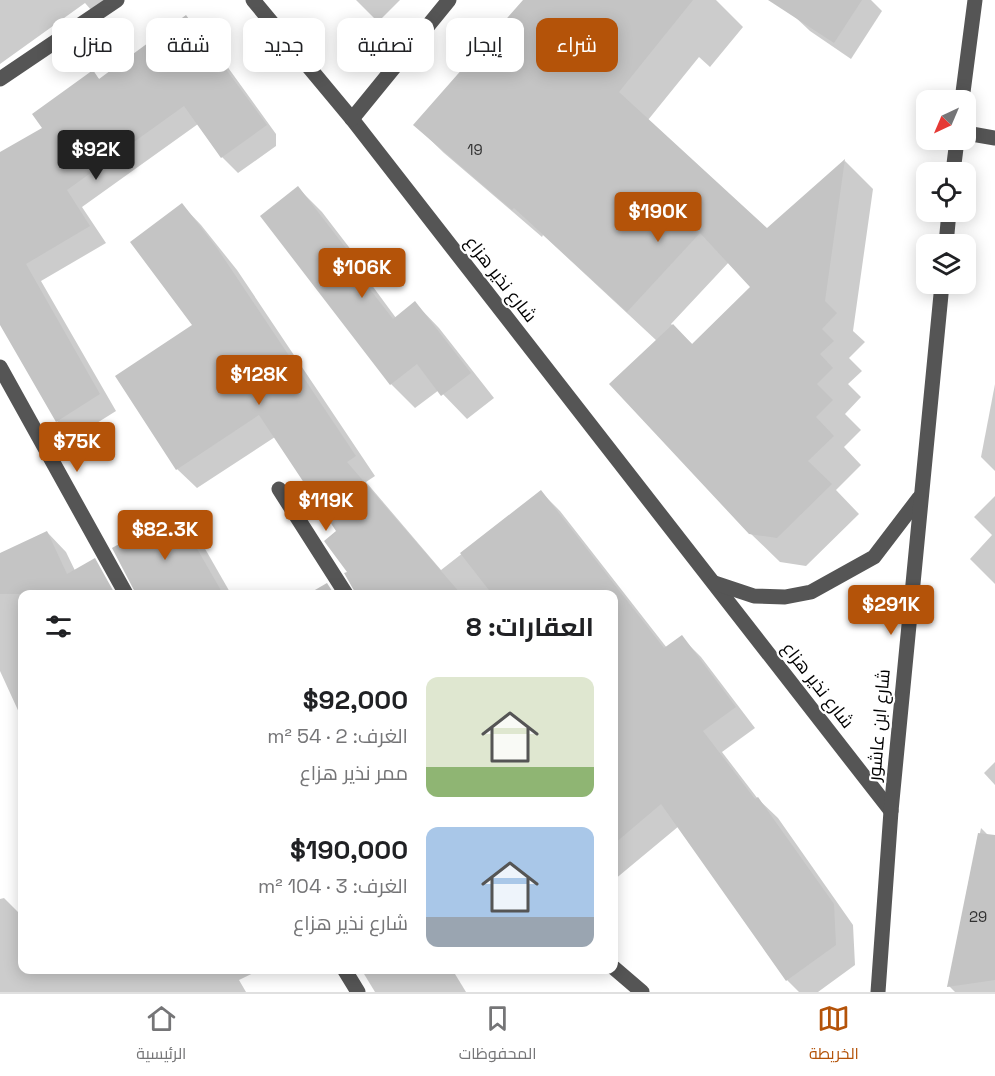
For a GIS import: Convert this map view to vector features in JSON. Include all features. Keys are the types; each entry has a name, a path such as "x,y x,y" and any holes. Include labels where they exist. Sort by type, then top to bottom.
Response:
{"street":[{"path":"0,79 117,0"},
{"name":"شارع نذير هزاع","path":"253,0 352,119 891,811"},
{"path":"352,119 449,0"},
{"path":"963,90 975,0"},
{"path":"976,135 995,138"},
{"name":"شارع ابن عاشور","path":"878,992 891,811 941,294"},
{"path":"0,368 124,590"},
{"path":"279,489 343,590"},
{"path":"715,583 754,596 785,597 811,592 874,556 920,495"},
{"path":"618,971 642,992"},
{"path":"347,974 358,992"}],"building":[{"path":"523,0 693,0 619,92 767,228 845,159 825,301 837,313 822,329 834,341 820,354 833,368 817,384 833,400 816,417 834,436 808,461 832,484 777,538 749,534 609,384 673,324 692,344 750,287 700,233 627,312 514,208 512,210 413,125 460,72 524,72 524,18 507,18"},
{"path":"768,0 862,0 834,43"},
{"path":"146,44 146,72 228,72 267,125 221,158 184,106 67,190 90,226 26,264 100,394 56,422 0,325 0,152 42,128 32,114 90,72 94,72 99,79 109,72 134,72 134,53"},
{"path":"298,186 352,256 347,260 393,319 415,301 471,373 441,396 417,364 390,385 260,216"},
{"path":"182,203 217,248 356,456 347,462 458,590 354,590 344,573 347,572 324,541 336,531 259,415 176,470 115,376 192,325 130,242"},
{"path":"541,490 664,648 682,635 736,707 703,731 755,799 758,797 834,904 836,945 786,981 661,804 618,841 618,590 489,590 460,553"},
{"path":"176,512 221,590 134,590 112,548"},
{"path":"47,531 67,574 95,558 113,590 18,590 18,594 0,594 0,553"},
{"path":"327,583 331,590 315,590"},
{"path":"978,833 995,835 995,980 947,987"}]}
